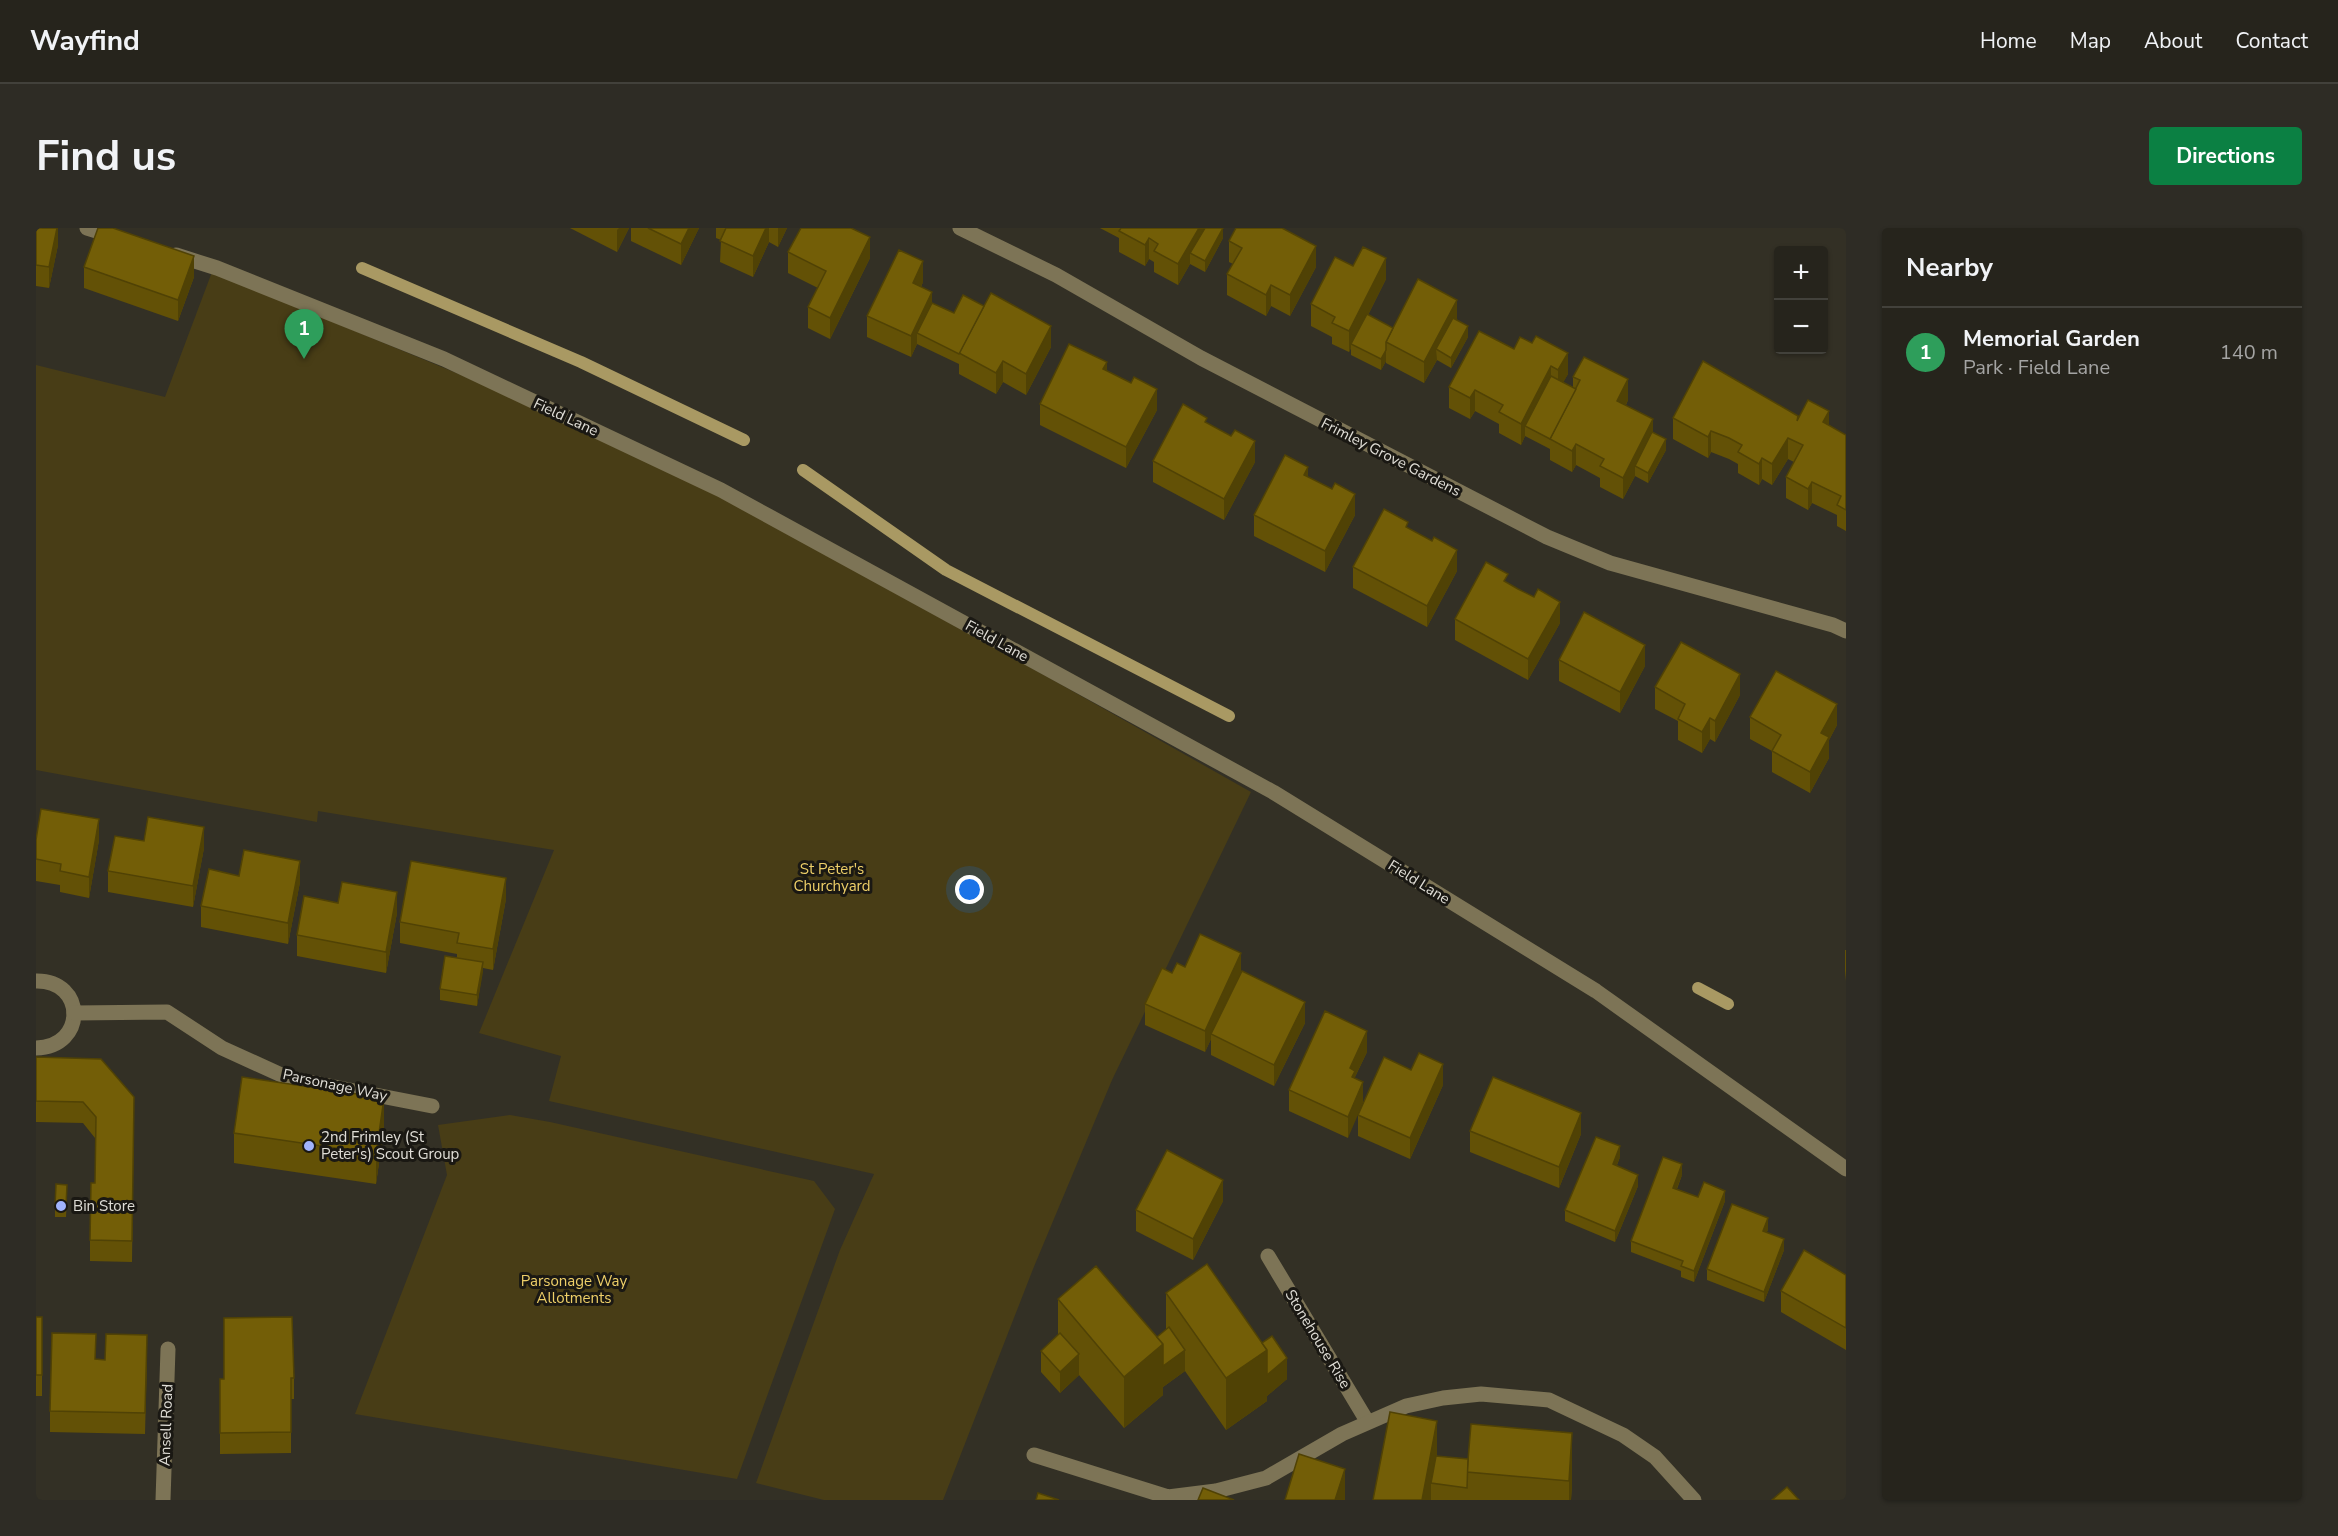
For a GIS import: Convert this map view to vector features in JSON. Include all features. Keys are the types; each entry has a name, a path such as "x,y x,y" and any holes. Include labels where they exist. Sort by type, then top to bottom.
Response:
{"street":[{"path":"87,228 132,242"},
{"name":"Frimley Grove Gardens","path":"960,228 1056,275 1201,358 1547,537 1610,563 1833,625 1846,631"},
{"name":"Field Lane","path":"166,252 217,268 444,359 721,490 1273,792 1596,991 1846,1169"},
{"path":"36,981 56,984 65,991 72,1001 74,1013 73,1024 67,1035 53,1046 36,1048"},
{"name":"Parsonage Way","path":"74,1013 167,1012 222,1048 288,1078 432,1106"},
{"name":"Stonehouse Rise","path":"1268,1256 1367,1422"},
{"name":"Ansell Road","path":"163,1500 168,1349"},
{"path":"1034,1455 1168,1497 1216,1491 1266,1478 1367,1422 1406,1406 1443,1398 1481,1394 1549,1401 1631,1440 1655,1457 1694,1500"}],"green space":[{"name":"St Peter's Churchyard","path":"212,272 466,377 702,487 1251,792 1112,1080 1033,1269 943,1500 824,1500 756,1483 840,1250 874,1174 549,1101 561,1056 479,1033 554,850 318,811 317,822 36,770 36,365 165,397"},
{"name":"Parsonage Way Allotments","path":"510,1115 814,1181 835,1209 737,1479 355,1414 447,1175 438,1125"}],"building":[{"path":"36,228 57,228 49,267 36,265"},
{"path":"98,228 113,228 194,256 178,300 84,267"},
{"path":"648,228 689,228 681,244"},
{"path":"726,228 766,228 753,256 720,241"},
{"path":"801,228 851,228 870,237 830,318 808,307 826,271 788,252"},
{"path":"1121,228 1199,228 1178,264 1154,251 1158,244 1149,238 1145,245 1119,231"},
{"path":"1205,228 1223,228 1205,261 1190,253"},
{"path":"1236,228 1282,228 1316,246 1290,295 1271,285 1266,295 1227,274 1242,248 1229,241"},
{"path":"1363,247 1386,258 1349,331 1332,323 1335,317 1311,304 1335,257 1353,266"},
{"path":"899,250 923,261 913,283 932,292 911,336 867,316"},
{"path":"1418,279 1457,300 1424,362 1386,342"},
{"path":"991,293 1051,326 1026,374 1003,361 996,373 959,353"},
{"path":"963,295 984,306 959,354 917,333 932,303 954,313"},
{"path":"1367,314 1393,328 1381,359 1351,344"},
{"path":"1453,318 1468,326 1451,358 1436,349"},
{"path":"1479,331 1514,349 1520,337 1532,343 1536,336 1568,353 1558,370 1551,366 1521,424 1499,412 1503,405 1475,390 1470,398 1449,387"},
{"path":"1069,344 1107,362 1103,369 1131,383 1134,377 1157,389 1126,447 1040,404"},
{"path":"1584,357 1628,379 1617,401 1653,419 1623,478 1600,466 1604,459 1576,444 1572,451 1550,439 1580,380 1573,377"},
{"path":"1703,361 1798,416 1797,421 1808,400 1829,411 1823,422 1846,435 1846,510 1837,505 1841,496 1812,482 1808,489 1786,477 1803,445 1788,438 1772,464 1762,458 1759,464 1738,452 1742,445 1729,438 1711,431 1708,437 1673,418"},
{"path":"1551,376 1576,389 1550,439 1525,426"},
{"path":"1183,404 1207,418 1205,422 1231,436 1235,430 1255,441 1224,499 1153,461"},
{"path":"1652,432 1666,439 1648,473 1635,466"},
{"path":"1285,455 1308,467 1304,475 1332,489 1335,483 1355,494 1325,551 1254,515"},
{"path":"1384,509 1408,522 1406,527 1432,541 1434,537 1457,550 1427,606 1353,567"},
{"path":"1486,562 1508,574 1504,581 1518,589 1534,597 1538,589 1560,602 1528,659 1455,619"},
{"path":"1584,612 1645,645 1620,692 1559,660"},
{"path":"1681,642 1740,674 1715,721 1710,718 1702,732 1678,719 1685,704 1655,687"},
{"path":"1776,671 1837,704 1821,733 1829,737 1810,772 1772,751 1781,735 1750,717"},
{"path":"41,809 99,819 89,877 60,871 61,864 36,859 36,840"},
{"path":"148,817 204,827 193,886 108,871 115,836 144,841"},
{"path":"244,850 300,861 288,923 201,906 209,869 239,876"},
{"path":"411,861 506,878 493,949 457,943 459,933 400,922"},
{"path":"342,882 397,892 386,952 297,935 304,896 338,903"},
{"path":"1200,934 1241,953 1205,1031 1145,1004 1162,968 1172,973 1177,963 1185,967"},
{"path":"445,956 483,962 477,995 440,989"},
{"path":"1242,971 1305,1002 1274,1065 1211,1034"},
{"path":"1325,1011 1367,1031 1350,1068 1355,1071 1352,1077 1363,1082 1348,1117 1289,1090"},
{"path":"1419,1053 1443,1064 1410,1138 1358,1115 1384,1057 1411,1070"},
{"path":"36,1057 101,1059 134,1097 132,1241 90,1240 91,1183 95,1183 96,1117 83,1102 36,1101"},
{"path":"242,1077 384,1098 376,1154 234,1133"},
{"path":"1493,1077 1581,1113 1559,1167 1470,1131"},
{"path":"1596,1137 1620,1146 1613,1164 1638,1175 1615,1231 1565,1210"},
{"path":"1167,1150 1223,1180 1193,1239 1136,1210"},
{"path":"1663,1157 1682,1164 1673,1188 1698,1197 1704,1182 1725,1191 1694,1271 1681,1266 1683,1261 1631,1241"},
{"path":"56,1184 67,1185 66,1206 55,1206"},
{"path":"1732,1204 1768,1218 1763,1231 1784,1239 1764,1292 1707,1269"},
{"path":"1804,1250 1846,1275 1846,1328 1781,1291"},
{"path":"1207,1264 1267,1350 1226,1378 1166,1293"},
{"path":"1096,1266 1163,1344 1124,1377 1058,1299"},
{"path":"36,1317 42,1317 42,1375 36,1375"},
{"path":"292,1317 294,1378 291,1378 291,1432 220,1433 220,1379 224,1379 224,1318"},
{"path":"1169,1327 1185,1350 1163,1366 1163,1344 1157,1337"},
{"path":"52,1333 96,1334 95,1359 105,1360 106,1334 147,1335 145,1413 50,1411"},
{"path":"1060,1333 1079,1354 1060,1372 1041,1351"},
{"path":"1272,1336 1287,1358 1267,1375 1267,1350 1262,1343"},
{"path":"1390,1412 1437,1421 1422,1500 1373,1500"},
{"path":"1471,1424 1572,1433 1569,1481 1467,1472"},
{"path":"1299,1454 1345,1469 1335,1500 1285,1500"},
{"path":"1436,1456 1468,1459 1467,1488 1431,1483"},
{"path":"1787,1487 1799,1500 1772,1500"},
{"path":"1203,1488 1234,1500 1198,1500"},
{"path":"1038,1493 1059,1500 1036,1500"}],"waterway":[{"path":"362,268 581,362 744,440"},
{"path":"803,470 946,570 1229,716"},
{"path":"1698,988 1728,1004"}],"place":[{"name":"Memorial Garden","path":"304,359"},
{"name":"2nd Frimley (St Peter's) Scout Group","path":"309,1146"},
{"name":"Bin Store","path":"61,1206"}]}
